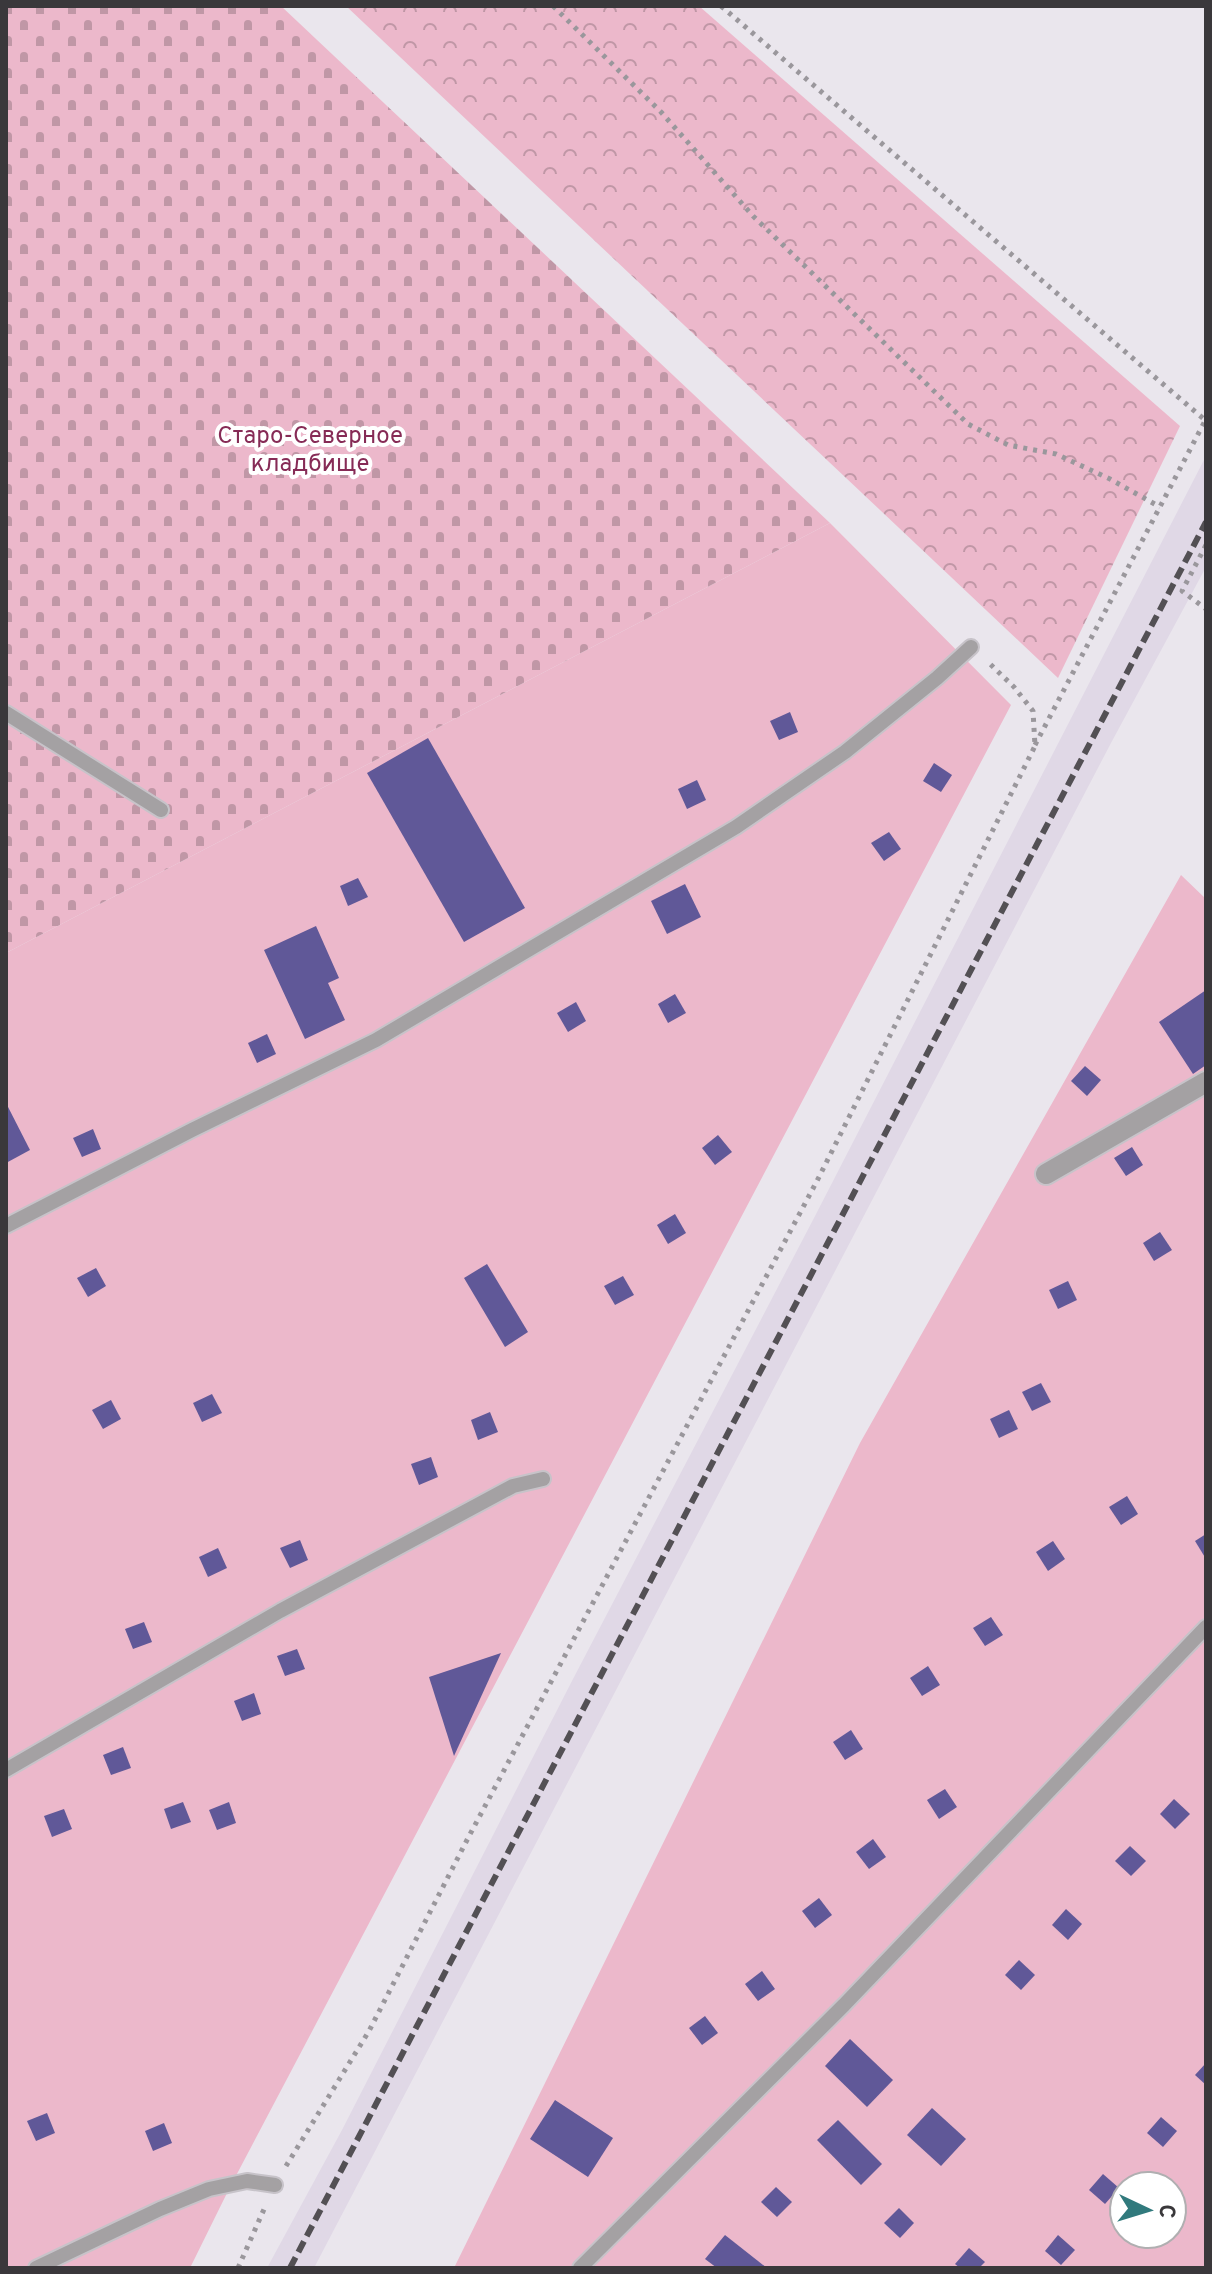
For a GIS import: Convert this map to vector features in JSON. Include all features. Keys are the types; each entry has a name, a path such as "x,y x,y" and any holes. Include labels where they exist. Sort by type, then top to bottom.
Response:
{"street":[{"path":"1046,1174 1206,1082"}],"lane":[{"path":"6,1226 376,1040 723,835 845,752 971,647"},
{"path":"6,713 161,810"},
{"path":"6,1770 280,1611 513,1486 543,1479"},
{"path":"580,2268 844,2005 1206,1627"},
{"path":"36,2268 209,2189 247,2181 275,2185"}],"path":[{"path":"553,6 661,112 753,216 968,424 1008,445 1056,454 1160,507"},
{"path":"238,2268 275,2185 369,2031 474,1826 818,1179 1035,746 1206,420 721,6"},
{"path":"1206,545 1182,591 1206,609"},
{"path":"971,647 1014,687 1033,711 1035,746"}],"shaded area":[{"path":"1206,456 1206,567 314,2268 267,2268 342,2130"}],"green space":[{"name":"Старо-Северное кладбище","path":"6,6 281,6 830,523 6,953"},
{"path":"346,6 699,6 1180,426 1058,678"},
{"path":"830,523 1011,705 190,2268 6,2268 6,953"},
{"path":"1181,875 1206,899 1206,2268 454,2268 860,1443"}],"building":[{"path":"790,712 798,732 779,740 770,721"},
{"path":"428,738 525,908 464,942 367,773"},
{"path":"934,763 952,775 941,792 923,781"},
{"path":"697,780 706,800 687,809 678,789"},
{"path":"889,832 901,849 884,861 871,843"},
{"path":"358,878 368,897 348,906 340,886"},
{"path":"685,884 701,917 667,934 651,901"},
{"path":"316,926 339,978 328,983 345,1020 305,1039 264,950"},
{"path":"1206,990 1206,1065 1193,1074 1159,1022"},
{"path":"675,994 686,1013 668,1023 658,1004"},
{"path":"576,1002 586,1021 568,1032 557,1013"},
{"path":"267,1034 276,1054 257,1063 248,1043"},
{"path":"1085,1066 1101,1080 1087,1096 1071,1081"},
{"path":"6,1103 30,1150 6,1163"},
{"path":"93,1129 101,1149 82,1157 73,1138"},
{"path":"718,1135 732,1152 715,1165 702,1148"},
{"path":"1132,1147 1143,1165 1126,1176 1114,1158"},
{"path":"675,1214 686,1233 668,1244 657,1225"},
{"path":"1160,1232 1172,1250 1154,1261 1143,1243"},
{"path":"487,1264 528,1332 505,1347 464,1278"},
{"path":"96,1268 106,1286 88,1297 77,1278"},
{"path":"623,1276 634,1295 615,1305 604,1286"},
{"path":"1068,1281 1077,1300 1058,1309 1049,1290"},
{"path":"1041,1383 1051,1402 1032,1411 1022,1392"},
{"path":"212,1394 222,1413 202,1422 193,1403"},
{"path":"111,1400 121,1419 103,1429 92,1410"},
{"path":"1009,1410 1018,1429 999,1438 990,1419"},
{"path":"490,1412 498,1432 478,1440 471,1420"},
{"path":"431,1457 438,1477 419,1485 411,1464"},
{"path":"1127,1496 1138,1514 1121,1525 1109,1507"},
{"path":"1206,1534 1206,1559 1195,1541"},
{"path":"300,1540 308,1560 290,1568 280,1548"},
{"path":"1053,1541 1065,1559 1048,1571 1036,1552"},
{"path":"218,1548 227,1568 208,1577 199,1557"},
{"path":"991,1617 1003,1635 985,1646 973,1628"},
{"path":"144,1622 152,1642 133,1649 125,1629"},
{"path":"297,1649 305,1669 285,1676 277,1656"},
{"path":"501,1653 454,1756 429,1677"},
{"path":"928,1666 940,1685 922,1696 910,1678"},
{"path":"254,1693 261,1714 242,1721 234,1701"},
{"path":"851,1730 863,1749 845,1760 833,1742"},
{"path":"123,1747 131,1768 111,1775 103,1755"},
{"path":"945,1789 957,1807 939,1819 927,1800"},
{"path":"1174,1799 1190,1814 1175,1829 1160,1814"},
{"path":"183,1802 191,1822 171,1829 164,1809"},
{"path":"229,1802 236,1823 217,1830 209,1810"},
{"path":"64,1809 72,1829 52,1837 44,1816"},
{"path":"873,1839 886,1857 869,1869 856,1852"},
{"path":"1130,1846 1146,1861 1131,1876 1115,1861"},
{"path":"819,1898 832,1915 815,1928 802,1911"},
{"path":"1066,1909 1082,1924 1068,1940 1052,1925"},
{"path":"1019,1960 1035,1975 1021,1990 1005,1975"},
{"path":"762,1971 775,1989 758,2001 745,1984"},
{"path":"705,2016 718,2033 702,2045 689,2028"},
{"path":"850,2039 893,2080 867,2107 825,2066"},
{"path":"1206,2063 1206,2085 1195,2075"},
{"path":"555,2100 613,2138 588,2177 530,2139"},
{"path":"932,2108 966,2139 941,2166 907,2135"},
{"path":"47,2113 55,2133 36,2141 27,2121"},
{"path":"1161,2117 1177,2131 1163,2147 1147,2133"},
{"path":"838,2120 882,2164 861,2185 817,2140"},
{"path":"164,2123 172,2143 153,2151 145,2131"},
{"path":"1103,2174 1108,2178 1108,2201 1105,2204 1089,2190"},
{"path":"776,2187 792,2202 777,2217 761,2202"},
{"path":"899,2208 914,2223 900,2238 884,2223"},
{"path":"725,2235 767,2268 717,2268 705,2259"},
{"path":"1058,2235 1075,2250 1061,2265 1045,2251"},
{"path":"969,2248 985,2262 979,2268 960,2268 955,2264"}],"railway":[{"path":"290,2268 1206,522"}]}
